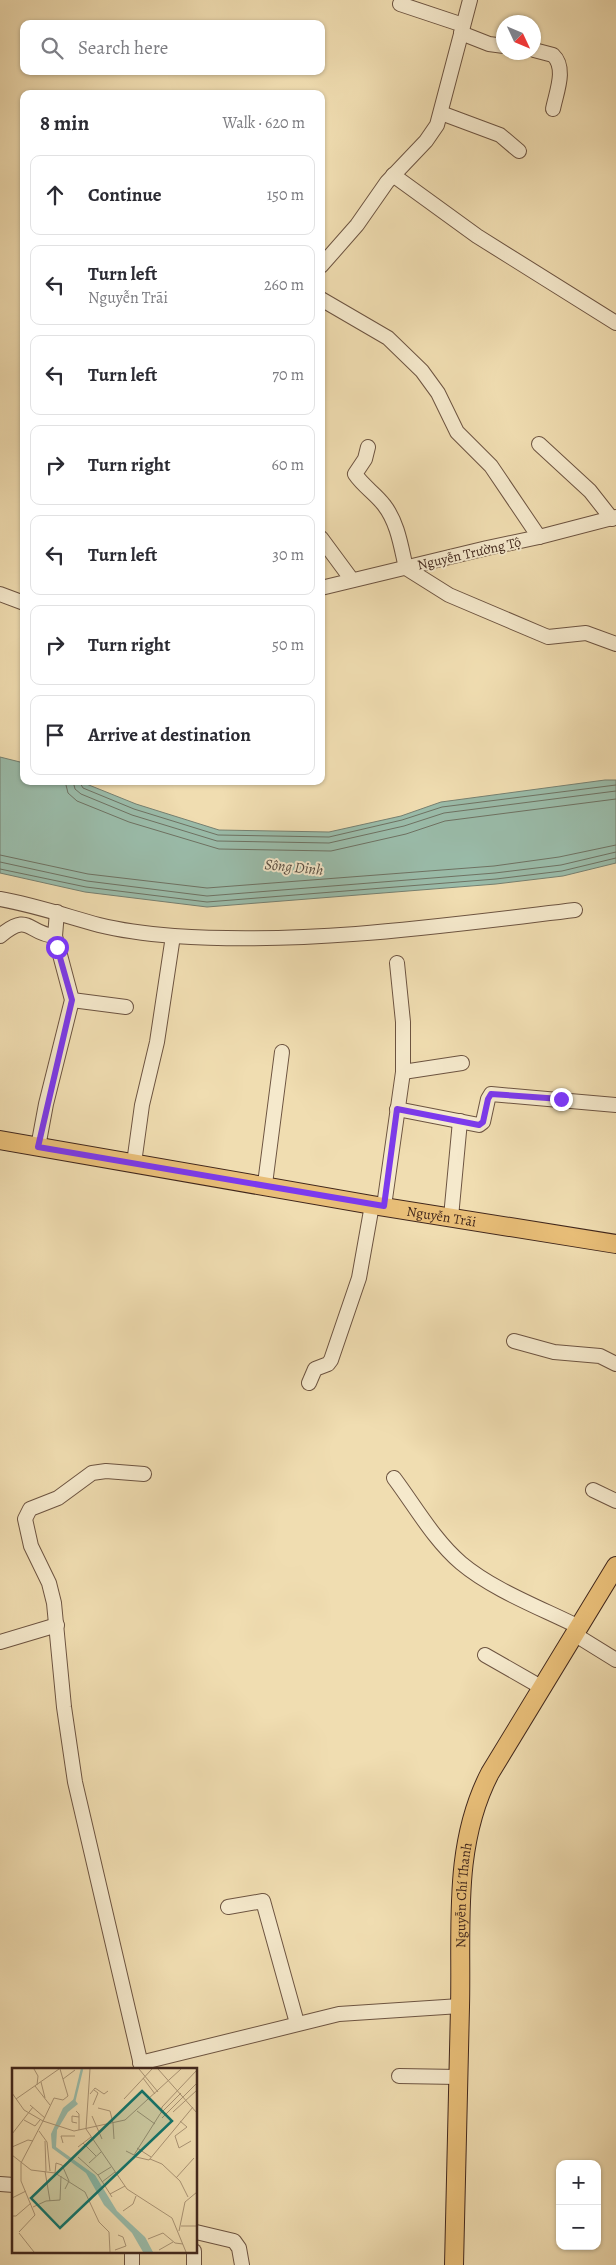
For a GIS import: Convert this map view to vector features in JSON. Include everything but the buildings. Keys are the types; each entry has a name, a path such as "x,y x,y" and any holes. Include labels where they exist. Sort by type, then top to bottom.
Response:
{"main road":[{"name":"Nguyễn Trãi","path":"0,1140 616,1244"},
{"name":"Nguyễn Chí Thanh","path":"454,2265 462,1886 467,1832 478,1799 490,1773 616,1566"}],"street":[{"path":"325,261 357,225 392,175 435,130 470,0"},
{"path":"400,4 462,29 489,44 496,45"},
{"path":"541,51 554,54 559,64 560,75 553,109"},
{"path":"441,113 500,135 519,151"},
{"path":"392,175 478,236 616,323"},
{"path":"325,301 388,338 422,372 438,394 457,432 491,466 540,537"},
{"path":"539,444 590,491 614,518"},
{"path":"368,447 365,459 355,474 373,492 390,515 397,531 406,568 449,595 548,637 586,633 616,644"},
{"name":"Nguyễn Trường Tộ","path":"325,587 614,518"},
{"path":"325,543 352,580"},
{"path":"0,594 20,602"},
{"path":"0,899 26,903 113,928 173,936 259,938 385,932 575,910"},
{"path":"38,1147 72,1000 55,936 57,912"},
{"path":"0,936 9,928 24,923 43,934 55,936"},
{"path":"134,1163 142,1105 157,1042 173,936"},
{"path":"309,1382 315,1369 328,1364 331,1360 359,1278 378,1205 403,1072 403,1022 396,963"},
{"path":"72,1000 126,1007"},
{"path":"265,1184 282,1052"},
{"path":"403,1072 462,1063"},
{"path":"397,1109 479,1125 483,1122 488,1099 491,1094 616,1105"},
{"path":"451,1217 460,1121"},
{"path":"514,1341 554,1352 600,1356 616,1364"},
{"path":"144,1474 106,1471 92,1473 58,1498 34,1507 26,1514 27,1533 49,1583 54,1603 64,1707 75,1782 141,2066 297,2023 362,2011 460,2006"},
{"path":"394,1478 442,1543 460,1562 576,1631 616,1660"},
{"path":"593,1490 616,1501"},
{"path":"0,1642 57,1625"},
{"path":"485,1655 542,1687"},
{"path":"228,1907 263,1901 297,2023"},
{"path":"399,2076 458,2077"},
{"path":"198,2232 234,2241 239,2248 242,2265"},
{"path":"132,2252 132,2265"},
{"path":"194,2252 194,2265"}],"water":[{"name":"Sông Dinh","path":"0,757 20,762 20,785 89,785 136,804 219,830 329,832 401,816 441,802 616,780 616,863 563,876 496,884 207,907 85,892 0,873"}],"route":[{"path":"57,947 72,1000 46,1104 38,1147 265,1184 384,1206 397,1109 479,1125 483,1122 488,1099 491,1094 561,1099"}]}
